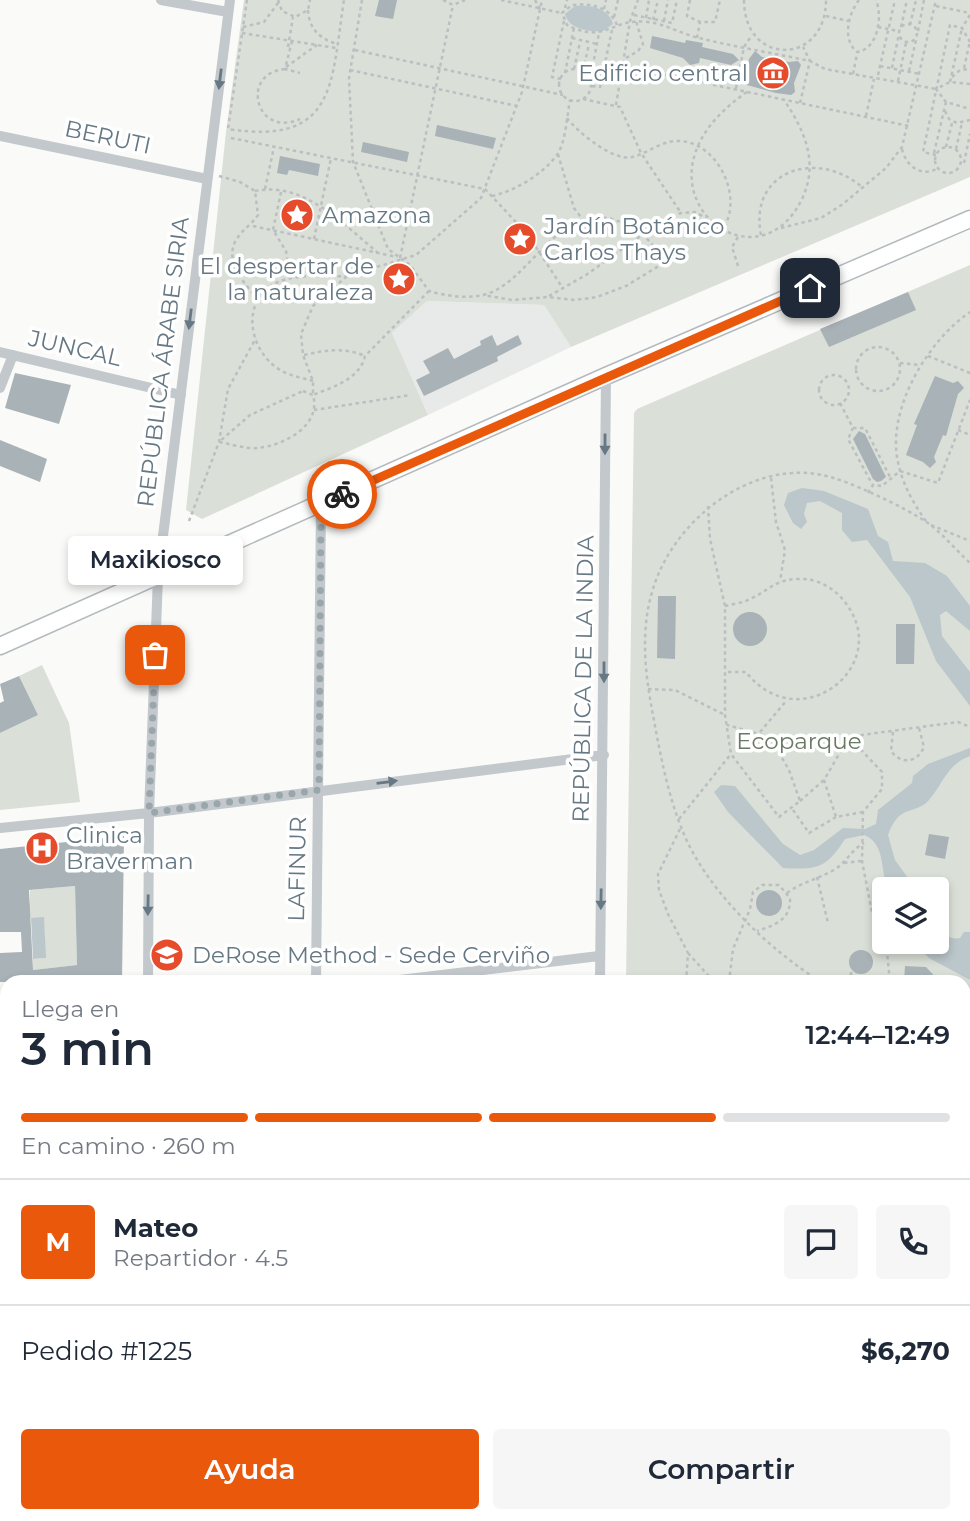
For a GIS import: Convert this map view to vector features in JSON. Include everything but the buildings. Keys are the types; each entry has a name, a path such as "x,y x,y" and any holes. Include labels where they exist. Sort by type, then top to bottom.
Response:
{"main road":[{"path":"0,646 606,376 970,219"}],"street":[{"path":"161,0 229,6"},
{"name":"REPÚBLICA ÁRABE SIRIA","path":"148,975 149,813 158,576 229,6"},
{"name":"BERUTI","path":"0,136 207,179"},
{"name":"JUNCAL","path":"0,352 181,395"},
{"path":"0,388 13,355"},
{"name":"REPÚBLICA DE LA INDIA","path":"600,975 606,376"},
{"name":"LAFINUR","path":"316,975 321,504"},
{"path":"0,828 149,813 604,755"},
{"path":"441,975 599,956"}],"path":[{"path":"247,0 240,33 228,129 256,133 295,127 313,116 322,105 330,90 344,0"},
{"path":"310,0 308,9 312,26 318,34 337,46"},
{"path":"362,0 350,70 353,162 388,249 410,265 429,291 462,297 483,295 499,289 557,234 583,220 606,218 642,233 656,247 662,264 645,276 597,297 575,300 548,297 512,300 483,295"},
{"path":"443,0 453,5 465,0"},
{"path":"501,0 562,13"},
{"path":"534,0 540,9"},
{"path":"313,381 281,370 263,351 251,324 257,298 268,288 290,279 346,276 416,255 481,198 517,106 542,0"},
{"path":"561,79 552,77 564,20 562,13 567,0"},
{"path":"604,9 606,0"},
{"path":"614,17 618,0"},
{"path":"615,106 626,58 630,21 635,15 638,0"},
{"path":"646,18 649,0"},
{"path":"652,21 659,0"},
{"path":"663,21 668,0"},
{"path":"564,20 574,28 599,33 630,21 672,23 677,0"},
{"path":"690,0 687,16 701,22 715,22 720,0"},
{"path":"744,0 744,19 752,35 766,47 785,51 803,47 817,35 826,16 826,0"},
{"path":"853,74 857,52 849,38 849,21 859,0"},
{"path":"857,52 871,44 878,27 879,12 876,0"},
{"path":"866,117 895,0"},
{"path":"892,68 907,0"},
{"path":"878,27 900,31 910,24 916,0"},
{"path":"909,72 924,0"},
{"path":"548,297 586,275 642,233 681,213 695,212 738,237 761,235 821,218 863,188 886,168 902,146 909,126 936,0"},
{"path":"243,27 264,22 278,2"},
{"path":"278,2 282,11 293,17"},
{"path":"565,8 579,2 604,9 614,17 617,25"},
{"path":"400,258 453,5"},
{"path":"935,6 969,13 962,28 951,80"},
{"path":"293,17 308,9"},
{"path":"635,15 697,38 810,61 825,69 936,89 946,102 970,109"},
{"path":"826,16 849,21"},
{"path":"285,68 293,17"},
{"path":"626,58 638,51 643,44 636,21"},
{"path":"697,38 701,22"},
{"path":"910,24 917,35"},
{"path":"936,89 964,68 970,41 962,28 950,25 936,89 923,152 935,154 946,147 956,149"},
{"path":"563,95 561,79 574,28"},
{"path":"591,85 600,87 612,30"},
{"path":"900,31 907,42"},
{"path":"240,33 337,46"},
{"path":"583,99 591,85 599,33"},
{"path":"736,89 744,47 752,35"},
{"path":"898,81 907,42 917,35 928,37"},
{"path":"572,38 597,44"},
{"path":"574,69 580,42"},
{"path":"583,72 589,44"},
{"path":"300,119 280,123 261,110 257,93 266,76 274,70 285,68 317,45"},
{"path":"800,103 810,61 803,47"},
{"path":"355,50 563,95 570,100 583,99 620,107 641,153 681,213"},
{"path":"624,66 909,126"},
{"path":"880,66 920,74"},
{"path":"285,68 300,73"},
{"path":"964,68 970,69"},
{"path":"564,74 574,69 583,72 590,80"},
{"path":"350,70 517,106"},
{"path":"951,80 970,84"},
{"path":"709,219 699,205 693,185 692,164 697,146 717,114 747,92"},
{"path":"570,100 558,154 573,208 583,220"},
{"path":"779,229 799,205 809,184 810,167 807,139 784,100"},
{"path":"938,168 935,154 946,102"},
{"path":"945,108 952,121 946,147"},
{"path":"567,118 574,127 621,157 634,158 651,146 679,141 710,153 723,173 730,193 729,221 722,230"},
{"path":"952,121 962,124 970,120"},
{"path":"275,132 280,123"},
{"path":"962,124 956,149 962,163"},
{"path":"902,146 906,160 915,168 928,172 938,168 951,172 962,163 970,134"},
{"path":"231,138 485,189 528,235 562,287"},
{"path":"265,189 274,146"},
{"path":"492,195 505,193 527,181 558,154"},
{"path":"314,239 331,158"},
{"path":"962,163 970,165"},
{"path":"761,235 758,216 770,191 790,171 810,167 834,169 849,175 863,188"},
{"path":"221,177 240,182 255,191 265,189 309,198 380,254"},
{"path":"255,191 258,215 235,241 232,254 244,283 257,298"},
{"path":"281,192 273,230 286,251 290,279"},
{"path":"251,226 400,258"},
{"path":"738,237 732,247 738,266"},
{"path":"219,442 254,449 269,447 297,433 314,410 313,381 303,355 301,334 313,306 346,276"},
{"path":"219,442 250,415 271,402 303,391 313,395 352,376 363,367 365,356 429,291"},
{"path":"970,312 950,328 920,365 897,436 900,471 915,505 928,523 970,563"},
{"path":"188,521 219,442 228,389 256,338"},
{"path":"303,355 329,349 352,351 365,356"},
{"path":"900,363 896,383 884,391 869,390 858,380 856,365 869,349 890,351 900,363 920,365"},
{"path":"926,355 970,373"},
{"path":"834,376 843,379 848,386 847,396 840,403 826,403 820,395 820,386 825,379 834,376"},
{"path":"848,386 858,380"},
{"path":"314,410 411,394"},
{"path":"873,485 882,486 900,471 938,482 970,400"},
{"path":"840,403 853,428"},
{"path":"853,428 865,428 890,477"},
{"path":"853,428 848,439 873,485"},
{"path":"958,430 970,435"},
{"path":"812,975 744,919 694,854 681,828 665,782 648,689 645,637 653,587 683,533 708,506 737,489 771,478 795,474 822,475 947,534 970,541"},
{"path":"771,478 776,522 785,550 779,581"},
{"path":"867,494 873,485"},
{"path":"708,506 710,539 724,606 725,715 731,754 779,817 824,780 849,737"},
{"path":"724,606 751,599 779,581 802,578 833,590 849,606 858,638 850,670 835,687 815,697 788,699 762,689 746,673 725,672"},
{"path":"648,689 675,690 725,715"},
{"path":"760,732 788,699"},
{"path":"727,725 760,732 770,737 817,741 958,722 970,727"},
{"path":"894,732 891,751 899,759 909,761 918,756 923,747 919,728"},
{"path":"770,737 789,769 800,801"},
{"path":"792,809 809,833 836,817 863,811 881,789 882,772 849,737"},
{"path":"678,819 731,754"},
{"path":"824,780 836,817"},
{"path":"863,811 862,861 872,913"},
{"path":"681,828 662,861 658,882 667,914 688,953 708,975"},
{"path":"844,863 850,850 864,844"},
{"path":"787,893 801,883 844,863 862,861"},
{"path":"817,877 828,923"},
{"path":"730,975 733,950 753,892 762,885 779,885 787,893 790,904 787,915 778,923 757,932"},
{"path":"686,975 688,953"},
{"path":"887,954 889,975"},
{"path":"851,975 852,971"}],"shaded area":[{"path":"575,6 603,11 613,24 603,31 585,30 575,26 565,14"},
{"path":"427,301 544,305 571,347 428,415 392,333"},
{"path":"802,488 824,491 868,509 878,536 888,542 893,561 925,563 947,576 970,606 970,631 946,611 940,615 942,636 970,672 970,706 936,661 910,597 867,540 852,542 842,530 842,513 820,501 807,503 804,514 807,522 801,529 793,523 784,505 788,493"},
{"path":"970,748 970,756 951,769 929,800 898,818 888,835 895,860 907,877 884,877 876,844 864,835 845,839 832,856 820,865 783,868 728,812 714,792 721,785 735,786 783,844 800,855 814,850 843,828 865,829 876,824 878,810 912,783 913,776 928,764"},
{"path":"44,917 46,958 33,959 31,918"},
{"path":"964,932 970,932 970,975 961,975 925,954 949,954 949,936 960,938"}],"green space":[{"name":"Jardín Botánico Carlos Thays","path":"244,0 970,0 970,177 571,347 544,305 427,301 392,333 428,415 202,519 186,510 226,132"},
{"name":"Ecoparque","path":"970,265 970,975 626,975 634,413 637,409"},
{"path":"42,665 69,723 80,802 0,810 0,733 38,715 19,676"},
{"path":"75,886 77,965 33,970 7,967 33,966 33,959 45,958 44,918 31,918 6,904 30,903 30,890"}],"way so far":[{"path":"155,655 149,813 319,790 321,504 342,494"}],"place":[{"name":"Edificio central","path":"773,73"},
{"name":"Amazona","path":"297,215"},
{"name":"Jardín Botánico Carlos Thays","path":"520,239"},
{"name":"El despertar de la naturaleza","path":"399,279"},
{"name":"Maxikiosco","path":"155,655"},
{"name":"Clinica Braverman","path":"42,848"},
{"name":"DeRose Method - Sede Cerviño","path":"167,955"}],"route":[{"path":"342,494 810,288"}]}
